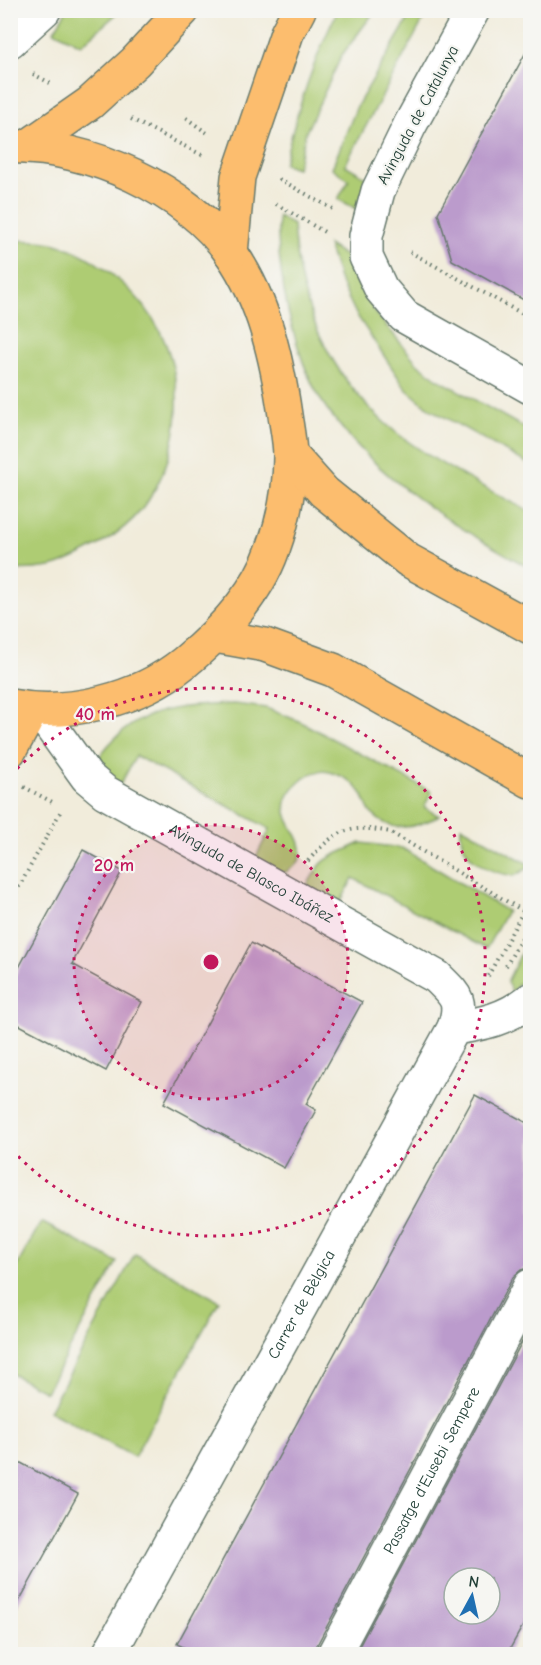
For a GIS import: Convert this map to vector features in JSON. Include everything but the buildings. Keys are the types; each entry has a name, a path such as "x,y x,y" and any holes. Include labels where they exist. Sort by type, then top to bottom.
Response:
{"main road":[{"path":"19,147 90,103 135,62 183,10"},
{"path":"231,253 238,177 287,33 299,10"},
{"path":"10,750 27,709 87,706 131,694 167,677 215,636 249,592 272,551 283,517 290,454 275,358 255,298 231,253 199,218 165,191 122,170 79,157 19,147"},
{"path":"290,454 324,492 408,560 531,627"},
{"path":"215,636 265,645 333,670 531,781"}],"street":[{"path":"10,41 44,10"},
{"name":"Avinguda de Catalunya","path":"367,243 378,191 410,125 473,10"},
{"path":"367,243 381,289 404,316 531,387"},
{"name":"Avinguda de Blasco Ibáñez","path":"27,709 87,777 105,792 437,977 456,997 459,1012 454,1028"},
{"path":"454,1028 489,1023 508,1016 531,1000"},
{"name":"Carrer de Bèlgica","path":"109,1654 454,1028"},
{"name":"Passatge d'Eusebi Sempere","path":"334,1654 531,1286"}],"path":[{"path":"312,197 367,243 531,318"},
{"path":"21,785 63,808"},
{"path":"303,867 332,836 348,830 372,829 390,832 531,915"},
{"path":"484,985 531,899"}],"green space":[{"path":"338,10 375,11 342,55 306,132 297,168 284,164 289,144 313,66"},
{"path":"66,11 120,11 81,45 54,31"},
{"path":"413,11 428,11 345,165 369,179 358,210 338,199 349,180 332,168 357,106"},
{"path":"278,216 293,225 296,254 309,308 319,334 347,381 365,403 401,437 455,471 530,512 530,568 474,536 419,500 370,458 347,435 327,409 308,375 288,311 280,264"},
{"path":"11,240 47,242 77,252 114,276 144,306 160,331 171,358 176,387 177,416 172,445 162,474 148,501 130,522 109,539 60,564 11,570"},
{"path":"328,245 347,257 356,279 376,313 417,363 436,378 530,431 530,465 430,409 406,389 356,314 339,279"},
{"path":"234,704 266,708 301,722 432,792 424,807 439,816 414,826 388,825 372,814 362,794 349,780 329,772 313,773 291,791 286,801 288,820 298,838 301,856 296,865 282,874 255,859 270,829 136,756 120,785 99,772 96,762 109,744 123,730 139,720 173,709"},
{"path":"461,826 530,867 514,876 484,867 469,855 464,847"},
{"path":"361,843 402,848 507,911 486,949 353,878 338,907 305,889 322,863"},
{"path":"530,935 530,971 512,992 507,982"},
{"path":"41,1222 117,1262 46,1392 10,1373 11,1277"},
{"path":"135,1254 219,1301 134,1457 49,1411"}]}
